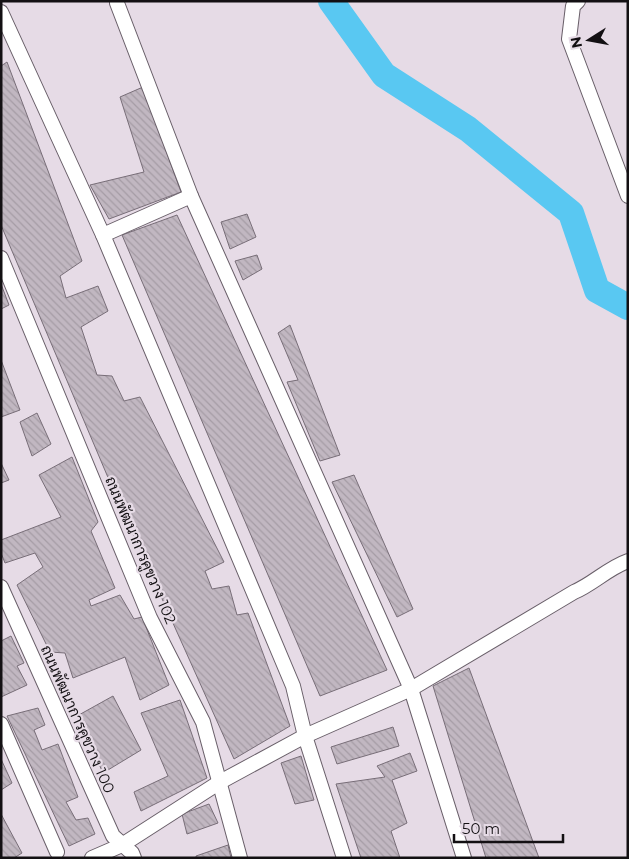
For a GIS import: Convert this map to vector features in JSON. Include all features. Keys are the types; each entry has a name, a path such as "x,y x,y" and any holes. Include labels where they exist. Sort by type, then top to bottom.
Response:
{"street":[{"path":"578,1 573,6 569,39 628,196"},
{"path":"117,3 191,196 411,689 464,858"},
{"path":"1,12 103,236 293,686 305,736 344,858"},
{"path":"103,236 191,196"},
{"name":"ถนนพัฒนาการคูขวาง 102","path":"1,258 150,618 203,722 240,858"},
{"path":"92,858 122,845 220,782 305,736 411,689 585,587 594,579 619,564 628,561"},
{"name":"ถนนพัฒนาการคูขวาง 100","path":"1,587 113,836 132,853 134,858"},
{"path":"1,724 57,852"}],"building":[{"path":"7,62 82,261 60,276 66,298 98,286 108,311 81,327 97,375 112,376 124,401 140,397 224,562 205,571 212,589 229,586 237,615 248,613 290,726 234,759 115,494 1,225 1,66"},
{"path":"143,87 181,192 109,219 90,185 144,172 120,97"},
{"path":"247,214 256,237 230,249 221,222"},
{"path":"177,215 387,670 320,696 122,235"},
{"path":"257,255 262,269 243,280 235,261"},
{"path":"1,284 9,305 1,309"},
{"path":"290,325 340,455 320,461 287,382 298,380 278,333"},
{"path":"1,360 20,410 1,417"},
{"path":"37,413 51,444 32,456 20,422"},
{"path":"72,457 98,522 91,531 115,588 89,600 91,606 120,595 134,619 142,617 169,685 140,700 125,657 73,678 65,653 50,652 17,585 43,567 35,553 5,563 1,553 1,540 61,517 39,475"},
{"path":"1,463 9,480 1,483"},
{"path":"354,475 413,609 397,617 332,482"},
{"path":"11,636 24,663 17,666 27,685 1,697 1,641"},
{"path":"469,668 539,858 486,858 433,686"},
{"path":"113,696 141,750 103,773 77,716"},
{"path":"180,700 207,778 141,811 134,792 168,776 141,713"},
{"path":"38,708 45,725 34,730 42,750 58,744 78,797 66,802 76,820 88,818 95,834 69,846 7,716"},
{"path":"393,727 399,746 337,764 331,747"},
{"path":"410,753 417,771 392,780 407,823 391,831 400,858 361,858 336,784 385,777 377,766"},
{"path":"301,756 314,800 295,804 281,763"},
{"path":"1,759 12,783 1,790"},
{"path":"209,804 218,823 187,834 182,814"},
{"path":"1,814 22,853 14,858 1,858"},
{"path":"228,845 231,858 196,858 196,856"}],"waterway":[{"path":"331,1 384,75 468,129 571,213 597,290 628,307"}]}
